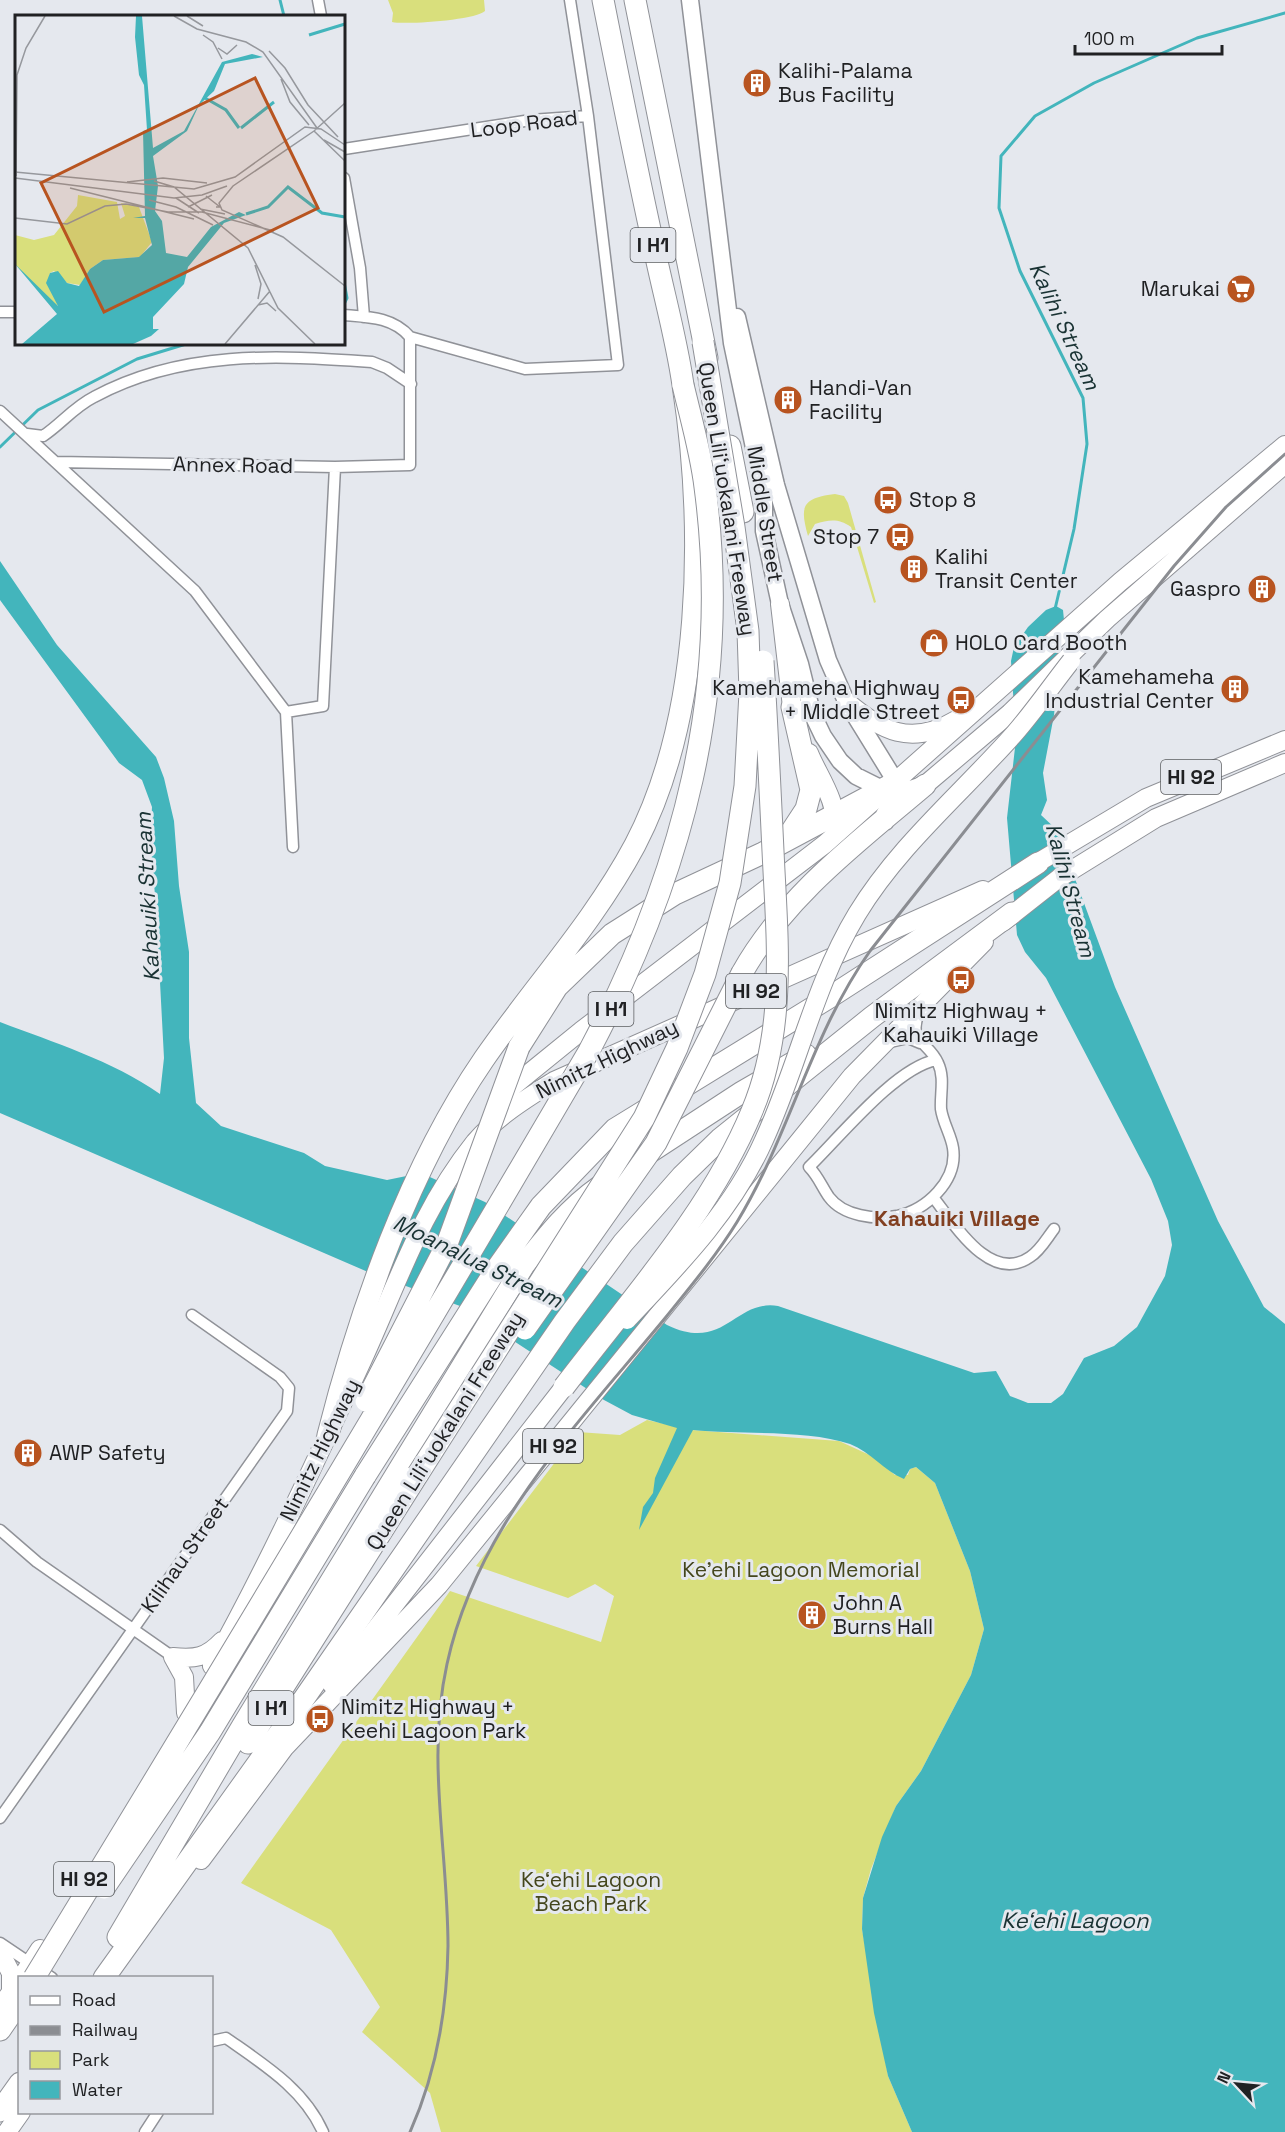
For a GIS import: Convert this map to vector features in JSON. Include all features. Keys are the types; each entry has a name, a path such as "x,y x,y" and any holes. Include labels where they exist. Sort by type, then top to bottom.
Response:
{"highway":[{"name":"Queen Liliʻuokalani Freeway","path":"29,1976 233,1652 284,1562 589,1051 633,964 662,891 691,788 707,698 711,653 712,579 709,517 698,445 683,385 603,0"},
{"name":"Queen Liliʻuokalani Freeway","path":"91,1976 255,1734 644,1118 677,1048 705,974 730,883 745,786 750,692 748,631 736,538 703,342 673,178 635,0"},
{"path":"564,1387 700,1207 722,1173 761,1088 774,1022 778,958 758,603 730,447 703,342"},
{"path":"328,1435 345,1367 406,1204 483,1060 621,871 637,843 664,776 682,704 692,629 694,506 683,385"},
{"path":"787,838 806,809 811,790 792,707"},
{"path":"418,1474 656,1143 756,948 792,904 925,785"},
{"path":"284,1562 443,1253 519,1047 557,987 612,934 675,894 763,853 787,838 890,788 892,807 884,820"},
{"path":"32,1976 110,1881 210,1732 365,1476 497,1268 541,1206 615,1129 830,997 997,886 1038,863"},
{"path":"105,1976 274,1740 571,1313 623,1243 682,1176 720,1139 872,1017 1012,913"},
{"path":"118,1937 243,1725 494,1313 524,1265 557,1223 582,1199 680,1132 872,1017"},
{"name":"Queen Liliʻuokalani Freeway","path":"0,2030 18,1995"},
{"path":"0,2113 18,2086"},
{"path":"0,2113 18,2091"}],"main road":[{"name":"Middle Street","path":"690,0 726,279 732,343 761,479 764,531 780,604 800,664 812,713 823,736 840,761 856,776 890,788"},
{"name":"Middle Street","path":"726,279 745,342 776,485 825,649 846,701 890,788"},
{"path":"515,1095 825,844 1137,567 1285,445"},
{"path":"890,788 925,785 1010,713 1067,661 1107,619 1285,464"},
{"path":"780,604 792,707 835,814 832,832 825,844"},
{"path":"285,1747 564,1387 702,1238 727,1206 748,1174 776,1110 830,964 876,886 910,843 1016,732 1067,661"},
{"path":"846,701 871,722 883,728 908,734 922,733 949,724 978,707"},
{"name":"HI 92","path":"1038,863 1102,822 1194,776 1285,740"},
{"name":"HI 92","path":"118,1976 285,1747 439,1585 674,1299 852,1076 1012,913 1112,844 1198,799 1285,764"},
{"name":"Nimitz Highway","path":"29,1976 186,1713 231,1631 328,1435 416,1233 476,1141 515,1095 554,1081 629,1046 997,886"},
{"path":"173,1657 197,1659 212,1652 231,1631"},
{"path":"173,1657 184,1677 186,1713"},
{"path":"0,1952 18,1984"},
{"path":"7,2132 20,2114"}],"street":[{"path":"318,0 321,15"},
{"name":"Loop Road","path":"345,149 531,120 588,116 570,0"},
{"path":"345,315 394,324 410,337 525,369 618,365 588,116"},
{"path":"345,184 360,268 363,317"},
{"path":"410,337 411,384"},
{"path":"24,433 43,436 84,402 124,383 197,362 224,358 296,357 372,362 387,368 411,384"},
{"name":"Annex Road","path":"57,462 335,467 410,465 411,384"},
{"path":"0,411 195,591 286,712 293,847"},
{"path":"286,712 322,706 335,467"},
{"path":"921,1007 915,1033 920,1043 936,1060 942,1075 943,1119 954,1156 948,1176 933,1197 907,1213 896,1216 860,1215 837,1205 809,1167 905,1073 919,1065 936,1060"},
{"path":"886,1043 897,1038 908,1038 920,1043"},
{"path":"933,1197 973,1248 991,1260 1021,1263 1032,1256 1054,1229"},
{"name":"Kilihau Street","path":"0,1818 287,1411 289,1388 280,1377 192,1315"},
{"path":"0,1530 37,1562 173,1657"},
{"path":"0,1943 18,1982"},
{"path":"213,2041 226,2038 285,2080 311,2111 323,2132"},
{"path":"145,2132 157,2114"}],"green space":[{"path":"388,0 484,0 485,11 469,17 440,21 392,22 393,13"},
{"path":"835,494 844,496 848,503 876,602 874,603 851,527 838,521 815,524 808,536 804,511 809,501"},
{"name":"Keʻehi Lagoon Beach Park","path":"647,1420 692,1430 839,1441 874,1457 895,1475 908,1475 910,1469 916,1467 935,1483 970,1571 984,1629 971,1675 921,1771 896,1806 871,1869 863,1898 862,1929 888,2076 912,2132 441,2132 430,2093 362,2032 380,2007 331,1930 241,1883 450,1591 601,1642 614,1596 595,1584 568,1598 476,1566 578,1432 620,1435"}],"water":[{"name":"Keʻehi Lagoon","path":"0,561 57,645 156,757 164,778 174,821 179,886 189,952 189,1038 196,1103 221,1126 304,1153 325,1166 387,1180 421,1173 485,1202 667,1325 687,1332 703,1333 716,1329 750,1310 763,1306 778,1306 974,1373 996,1371 1010,1396 1028,1403 1051,1403 1063,1394 1084,1358 1114,1346 1137,1327 1165,1276 1172,1245 1168,1221 1151,1179 1046,978 1025,952 1017,935 1007,818 1016,739 1011,661 1014,647 1028,627 1046,610 1056,606 1063,610 1064,620 1054,715 1043,773 1047,800 1041,815 1057,830 1115,987 1218,1221 1264,1307 1285,1324 1285,2132 912,2132 888,2076 874,2013 862,1929 863,1898 882,1837 896,1806 921,1771 971,1675 984,1629 970,1571 935,1483 916,1467 910,1469 904,1479 858,1447 833,1439 793,1434 693,1430 639,1530 643,1507 653,1493 655,1478 677,1428 632,1415 604,1400 460,1306 368,1272 0,1113 0,1022 122,1071 160,1094 164,1058 150,840 152,807 142,780 119,763 0,600"}],"waterway":[{"path":"280,0 284,15"},
{"name":"Kalihi Stream","path":"1055,609 1074,529 1087,444 1083,398 1020,271 999,208 1001,156 1035,116 1094,83 1197,38 1285,13"},
{"path":"345,287 347,298 345,302"},
{"path":"0,447 38,410 137,359 183,345"}],"railway":[{"path":"410,2132 433,2064 442,2017 447,1970 447,1911 438,1770 441,1699 447,1664 461,1614 482,1566 507,1521 535,1478 599,1396 694,1282 737,1222 772,1155 831,1017 849,983 870,951 1174,566 1226,507 1285,454"}],"place":[{"name":"Kalihi-Palama Bus Facility","path":"757,83"},
{"name":"Marukai","path":"1241,289"},
{"name":"Handi-Van Facility","path":"788,400"},
{"name":"Stop 8","path":"888,500"},
{"name":"Stop 7","path":"900,537"},
{"name":"Kalihi Transit Center","path":"914,569"},
{"name":"Gaspro","path":"1262,589"},
{"name":"HOLO Card Booth","path":"934,643"},
{"name":"Kamehameha Industrial Center","path":"1235,689"},
{"name":"Kamehameha Highway + Middle Street","path":"961,700"},
{"name":"Nimitz Highway + Kahauiki Village","path":"961,980"},
{"name":"AWP Safety","path":"28,1453"},
{"name":"John A Burns Hall","path":"812,1615"},
{"name":"Nimitz Highway + Keehi Lagoon Park","path":"320,1719"}],"district":[{"name":"Kahauiki Village","path":"957,1218"}],"water label":[{"name":"Kahauiki Stream","path":"147,897"},
{"name":"Moanalua Stream","path":"478,1261"}],"park label":[{"name":"Ke'ehi Lagoon Memorial","path":"801,1570"}]}
